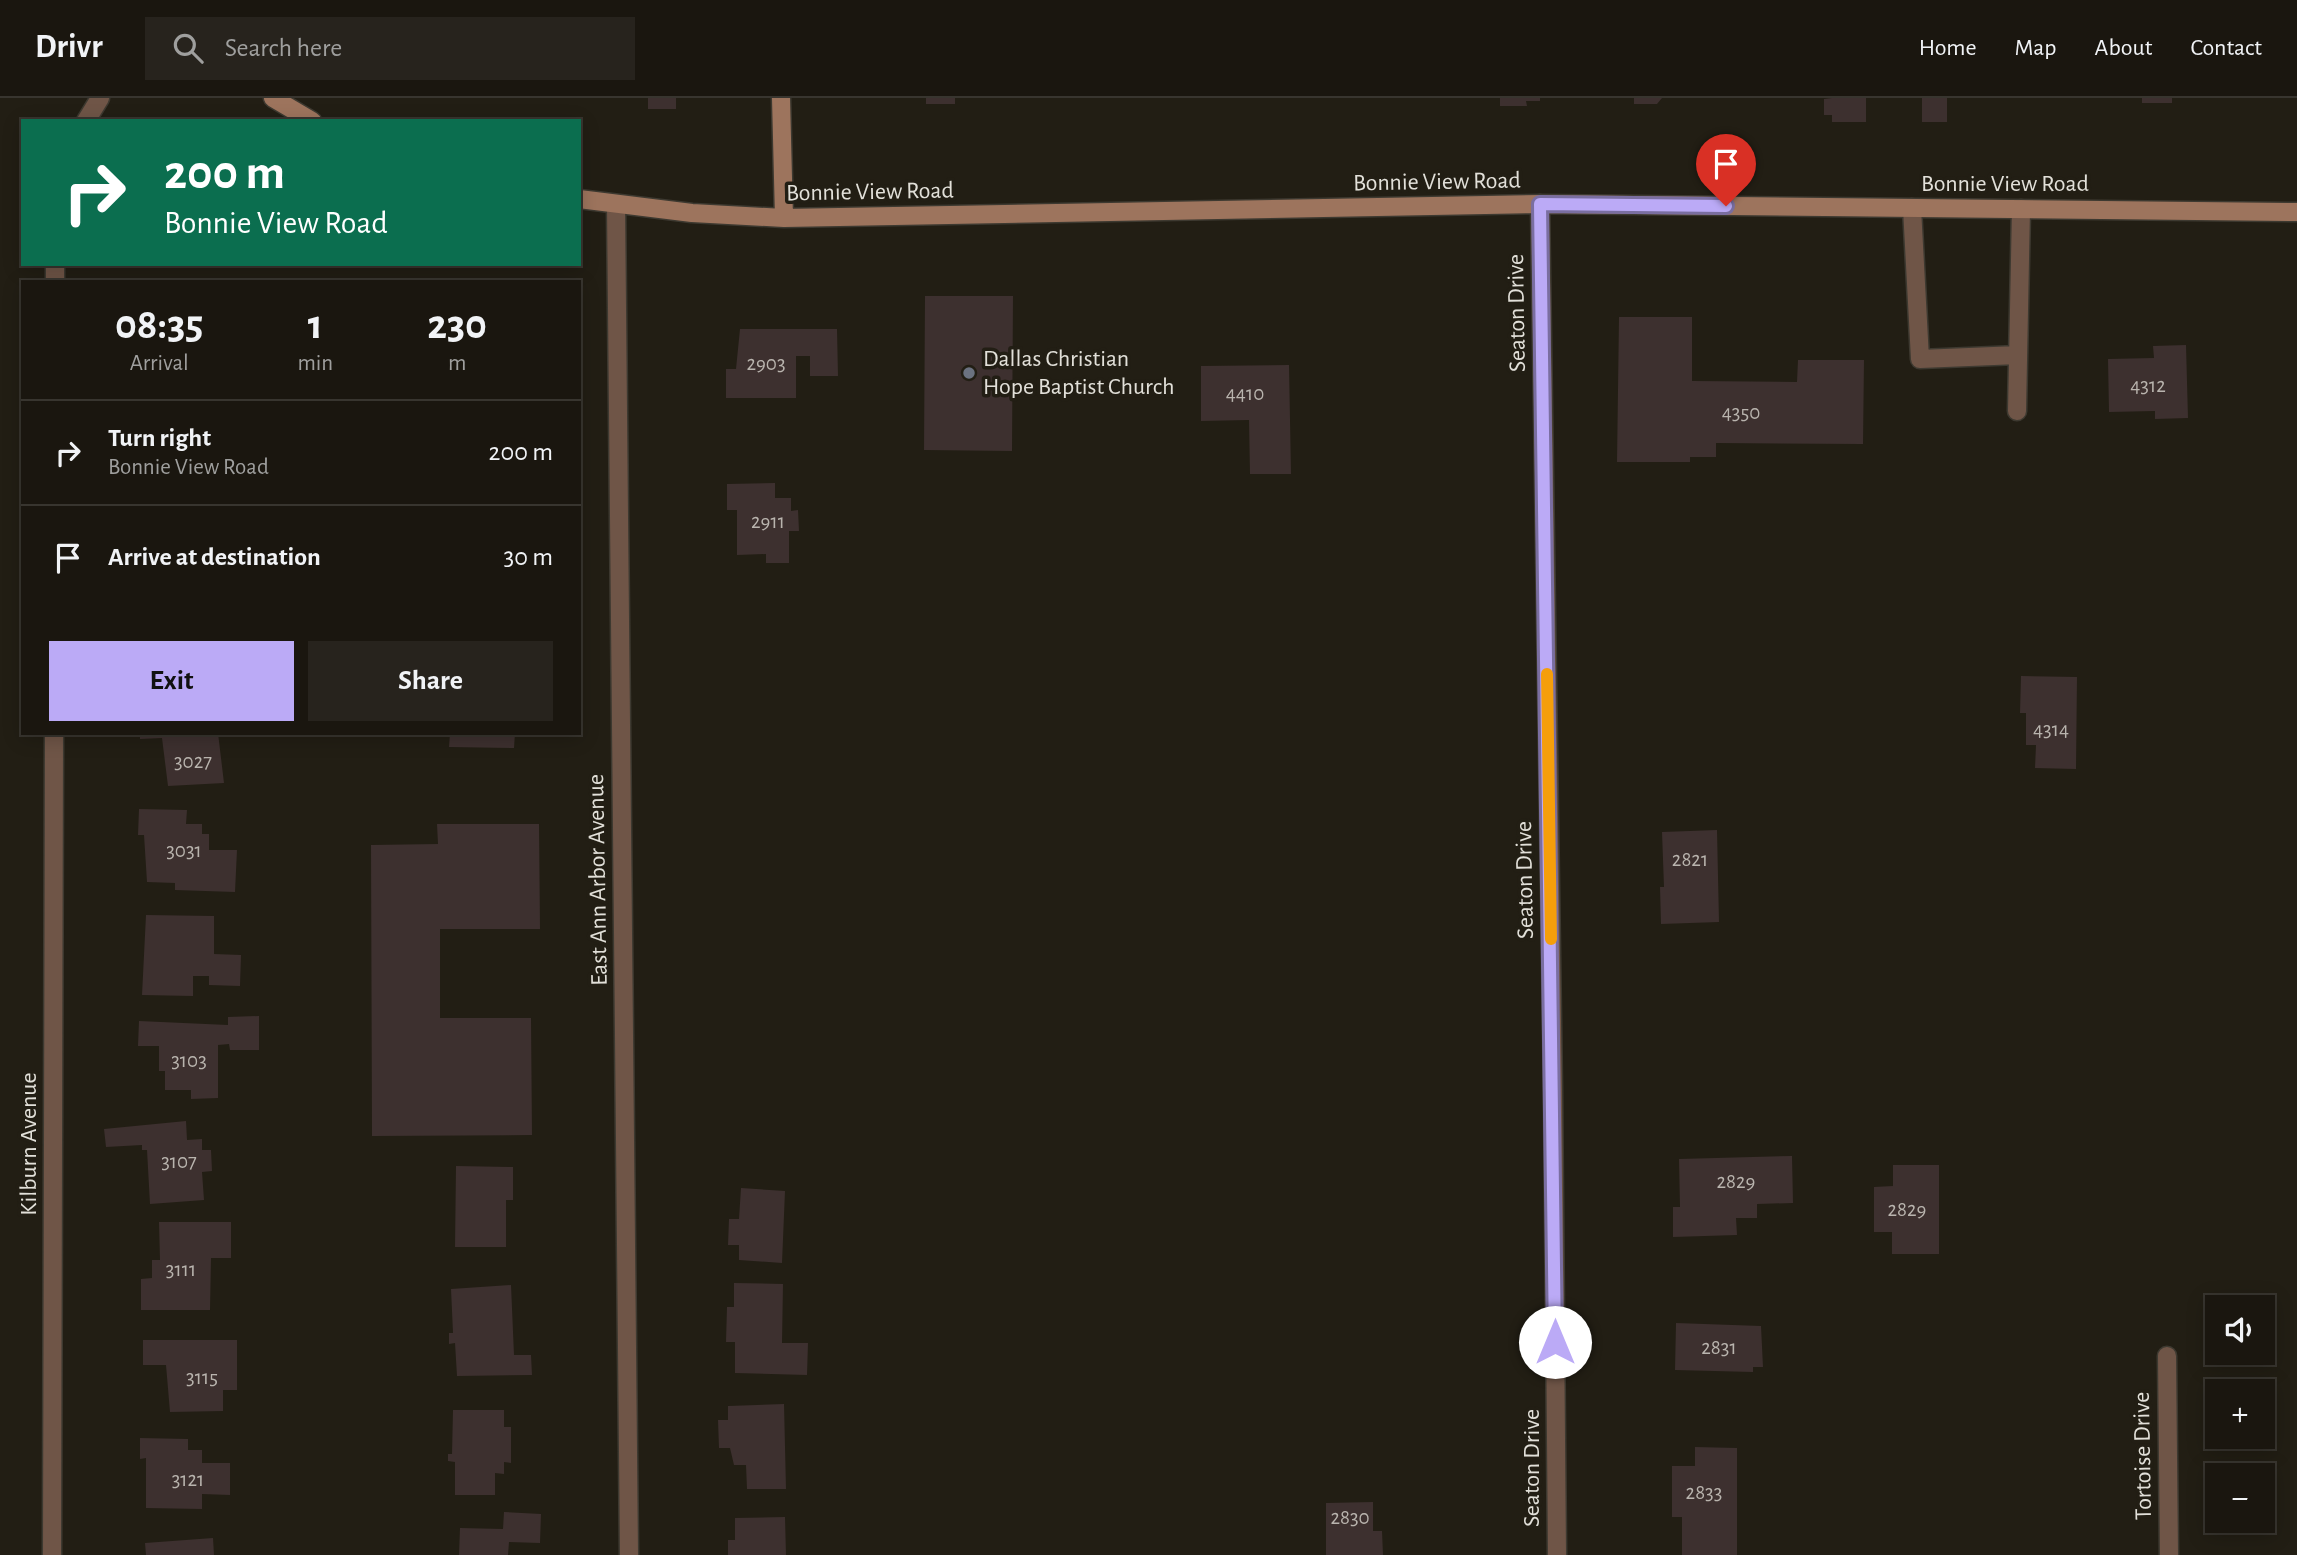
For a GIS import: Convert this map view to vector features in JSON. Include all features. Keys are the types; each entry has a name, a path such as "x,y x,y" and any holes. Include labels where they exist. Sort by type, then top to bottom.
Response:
{"street":[{"path":"87,119 100,98"},
{"path":"273,98 309,119"},
{"path":"781,98 784,218"},
{"name":"Bonnie View Road","path":"581,199 692,213 784,218 1540,204 2297,212"},
{"name":"East Ann Arbor Avenue","path":"615,204 629,1555"},
{"name":"Seaton Drive","path":"1540,204 1557,1555"},
{"path":"1912,208 1920,359 2018,355"},
{"path":"2017,411 2021,209"},
{"name":"Kilburn Avenue","path":"52,1555 54,735"},
{"name":"Tortoise Drive","path":"2166,1356 2169,1555"}],"building":[{"path":"648,98 676,98 676,109 648,109"},
{"path":"926,98 955,98 955,104 926,104"},
{"path":"1500,98 1540,98 1540,101 1526,101 1527,106 1500,106"},
{"path":"1634,98 1662,98 1657,104 1634,104"},
{"path":"1866,98 1866,122 1832,122 1832,115 1824,115 1824,99"},
{"path":"1922,98 1947,98 1947,122 1922,122"},
{"path":"2142,98 2172,98 2172,103 2142,103"},
{"name":"Dallas Christian Hope Baptist Church","path":"925,296 1013,296 1012,451 924,450"},
{"path":"1619,317 1692,317 1692,381 1797,382 1798,360 1864,360 1863,444 1716,443 1716,457 1690,457 1690,462 1617,462"},
{"path":"740,329 837,329 838,376 810,376 810,356 796,356 796,398 726,398 726,369 736,369"},
{"path":"2186,345 2188,418 2155,419 2155,411 2109,412 2108,359 2154,358 2153,346"},
{"path":"1289,365 1291,474 1250,474 1249,420 1201,421 1201,366"},
{"path":"775,483 775,498 791,498 791,511 798,510 799,531 789,531 789,563 766,563 766,554 737,555 737,510 727,510 727,484"},
{"path":"2021,676 2077,677 2076,769 2035,768 2036,745 2026,745 2026,713 2020,713"},
{"path":"140,735 218,735 224,783 168,786 162,738 140,739"},
{"path":"450,735 515,735 514,748 449,747"},
{"path":"139,809 187,810 186,824 202,824 202,834 209,834 209,850 237,850 235,892 175,890 175,883 147,882 144,835 138,835"},
{"path":"437,824 539,824 540,929 440,929 440,1018 531,1018 532,1135 372,1136 371,845 438,844"},
{"path":"1717,830 1719,922 1661,924 1660,887 1664,887 1662,832"},
{"path":"146,915 214,916 214,954 241,955 240,986 209,985 209,976 193,976 193,996 142,995"},
{"path":"259,1016 259,1050 230,1050 229,1044 218,1045 218,1098 191,1099 191,1090 165,1090 165,1071 159,1071 159,1046 138,1046 139,1021 228,1025 228,1017"},
{"path":"186,1121 187,1140 202,1139 202,1150 211,1150 212,1171 202,1172 204,1200 150,1204 147,1150 142,1150 142,1145 106,1147 104,1129"},
{"path":"1792,1156 1793,1203 1757,1204 1757,1218 1736,1218 1737,1235 1673,1237 1673,1207 1680,1207 1679,1159"},
{"path":"1893,1165 1939,1165 1939,1254 1892,1254 1892,1232 1874,1232 1874,1187 1893,1186"},
{"path":"456,1166 513,1167 513,1200 506,1200 506,1247 455,1247"},
{"path":"741,1188 785,1191 782,1263 739,1260 739,1245 728,1245 729,1219 739,1219"},
{"path":"159,1222 231,1222 231,1258 211,1258 210,1310 141,1310 141,1279 152,1278 152,1260 160,1260"},
{"path":"734,1283 783,1284 782,1343 808,1343 807,1375 735,1373 735,1342 726,1342 727,1307 734,1307"},
{"path":"511,1285 514,1355 531,1355 532,1375 457,1376 455,1343 449,1344 449,1333 453,1333 451,1289"},
{"path":"1676,1323 1761,1326 1763,1367 1753,1367 1753,1372 1675,1370"},
{"path":"143,1340 237,1340 237,1390 223,1390 223,1411 170,1412 166,1365 143,1365"},
{"path":"784,1404 786,1489 747,1489 746,1465 734,1465 730,1448 719,1448 718,1420 728,1420 728,1406"},
{"path":"453,1410 504,1410 504,1427 511,1427 511,1463 504,1462 504,1474 495,1473 495,1495 455,1495 455,1462 448,1461 448,1454 452,1454"},
{"path":"140,1438 188,1439 188,1450 202,1450 202,1463 230,1463 230,1495 202,1494 202,1509 146,1508 146,1458 140,1459"},
{"path":"1695,1447 1737,1448 1737,1555 1682,1555 1682,1517 1672,1517 1672,1466 1695,1466"},
{"path":"1373,1502 1373,1531 1382,1531 1383,1555 1326,1555 1326,1503"},
{"path":"504,1512 541,1514 540,1543 509,1542 508,1555 459,1555 460,1528 503,1529"},
{"path":"785,1517 786,1555 728,1555 728,1540 735,1540 735,1518"},
{"path":"213,1538 214,1555 146,1555 145,1543"}],"slow traffic":[{"path":"1547,674 1551,939"}],"place":[{"name":"Dallas Christian Hope Baptist Church","path":"969,373"}],"route":[{"path":"1555,1342 1540,204 1726,206"}]}
